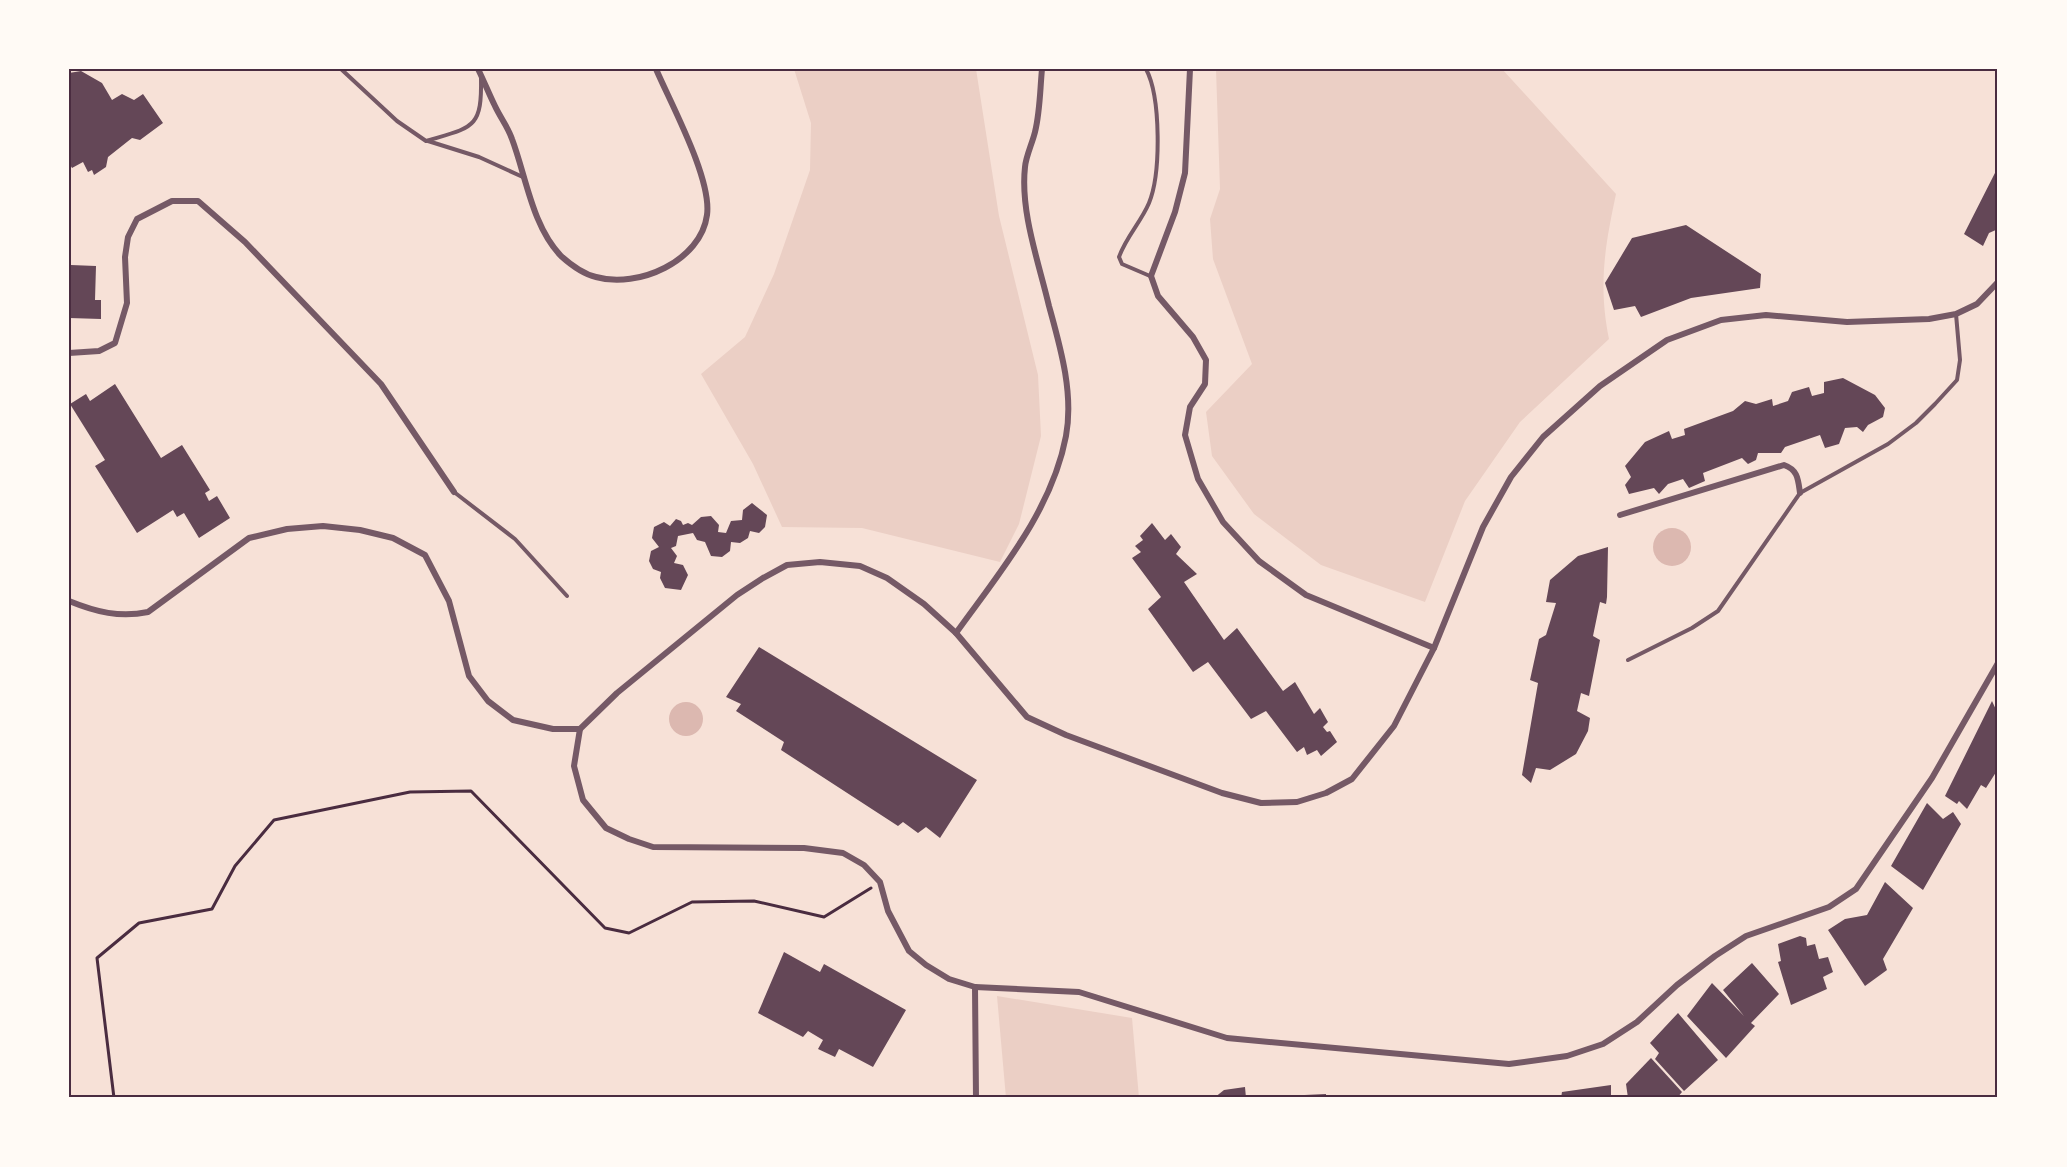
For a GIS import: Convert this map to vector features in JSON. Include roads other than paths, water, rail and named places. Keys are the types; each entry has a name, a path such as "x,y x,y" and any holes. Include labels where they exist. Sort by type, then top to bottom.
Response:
{"street":[{"path":"479,72 511,136 542,227 559,254 582,272 612,279 643,276 685,255 703,231 707,214 706,193 700,171 656,69"},
{"path":"956,633 1028,534 1055,471 1066,435 1068,400 1060,346 1032,243 1027,202 1025,167 1036,130 1042,69"},
{"path":"1190,69 1185,173 1175,212 1151,276 1158,296 1193,337 1206,360 1205,384 1190,406 1185,435 1198,478 1223,522 1259,561 1306,595 1434,648"},
{"path":"69,353 99,351 115,342 127,303 128,237 137,219 172,201 198,201 245,242 381,384 454,492"},
{"path":"1998,282 1977,304 1956,314 1880,322 1742,316 1704,325 1667,340 1581,402 1544,437 1511,477 1479,536 1434,648 1394,726 1352,779 1326,793 1297,802 1261,803 1171,775 1066,735 1027,717 956,633 924,604 896,584 860,566 820,562 788,566 737,596 617,693 580,729 574,766 583,800 606,828 653,847 804,848 843,853 864,865 880,882 888,911 909,951 949,979 975,987 1078,992 1227,1038 1509,1064 1568,1056 1603,1044 1637,1022 1677,985 1746,936 1829,907 1856,889 1932,778 1998,663"},
{"path":"1620,515 1784,465 1792,468 1798,476 1800,493"},
{"path":"69,601 110,615 130,616 148,612 249,538 287,529 323,526 360,530 393,538 425,555 449,601 469,676 488,701 513,720 553,729 580,729"},
{"path":"975,987 976,1098"}],"lane":[{"path":"341,69 397,121 426,141 478,157 525,179"},
{"path":"1146,69 1154,99 1158,157 1149,202 1119,257 1122,264 1151,276"},
{"path":"426,141 460,131 473,122 481,109 479,72"},
{"path":"1628,660 1692,628 1719,611 1800,493 1888,444 1916,423 1957,380 1960,360 1956,314"},
{"path":"454,492 515,539 567,596"}]}
